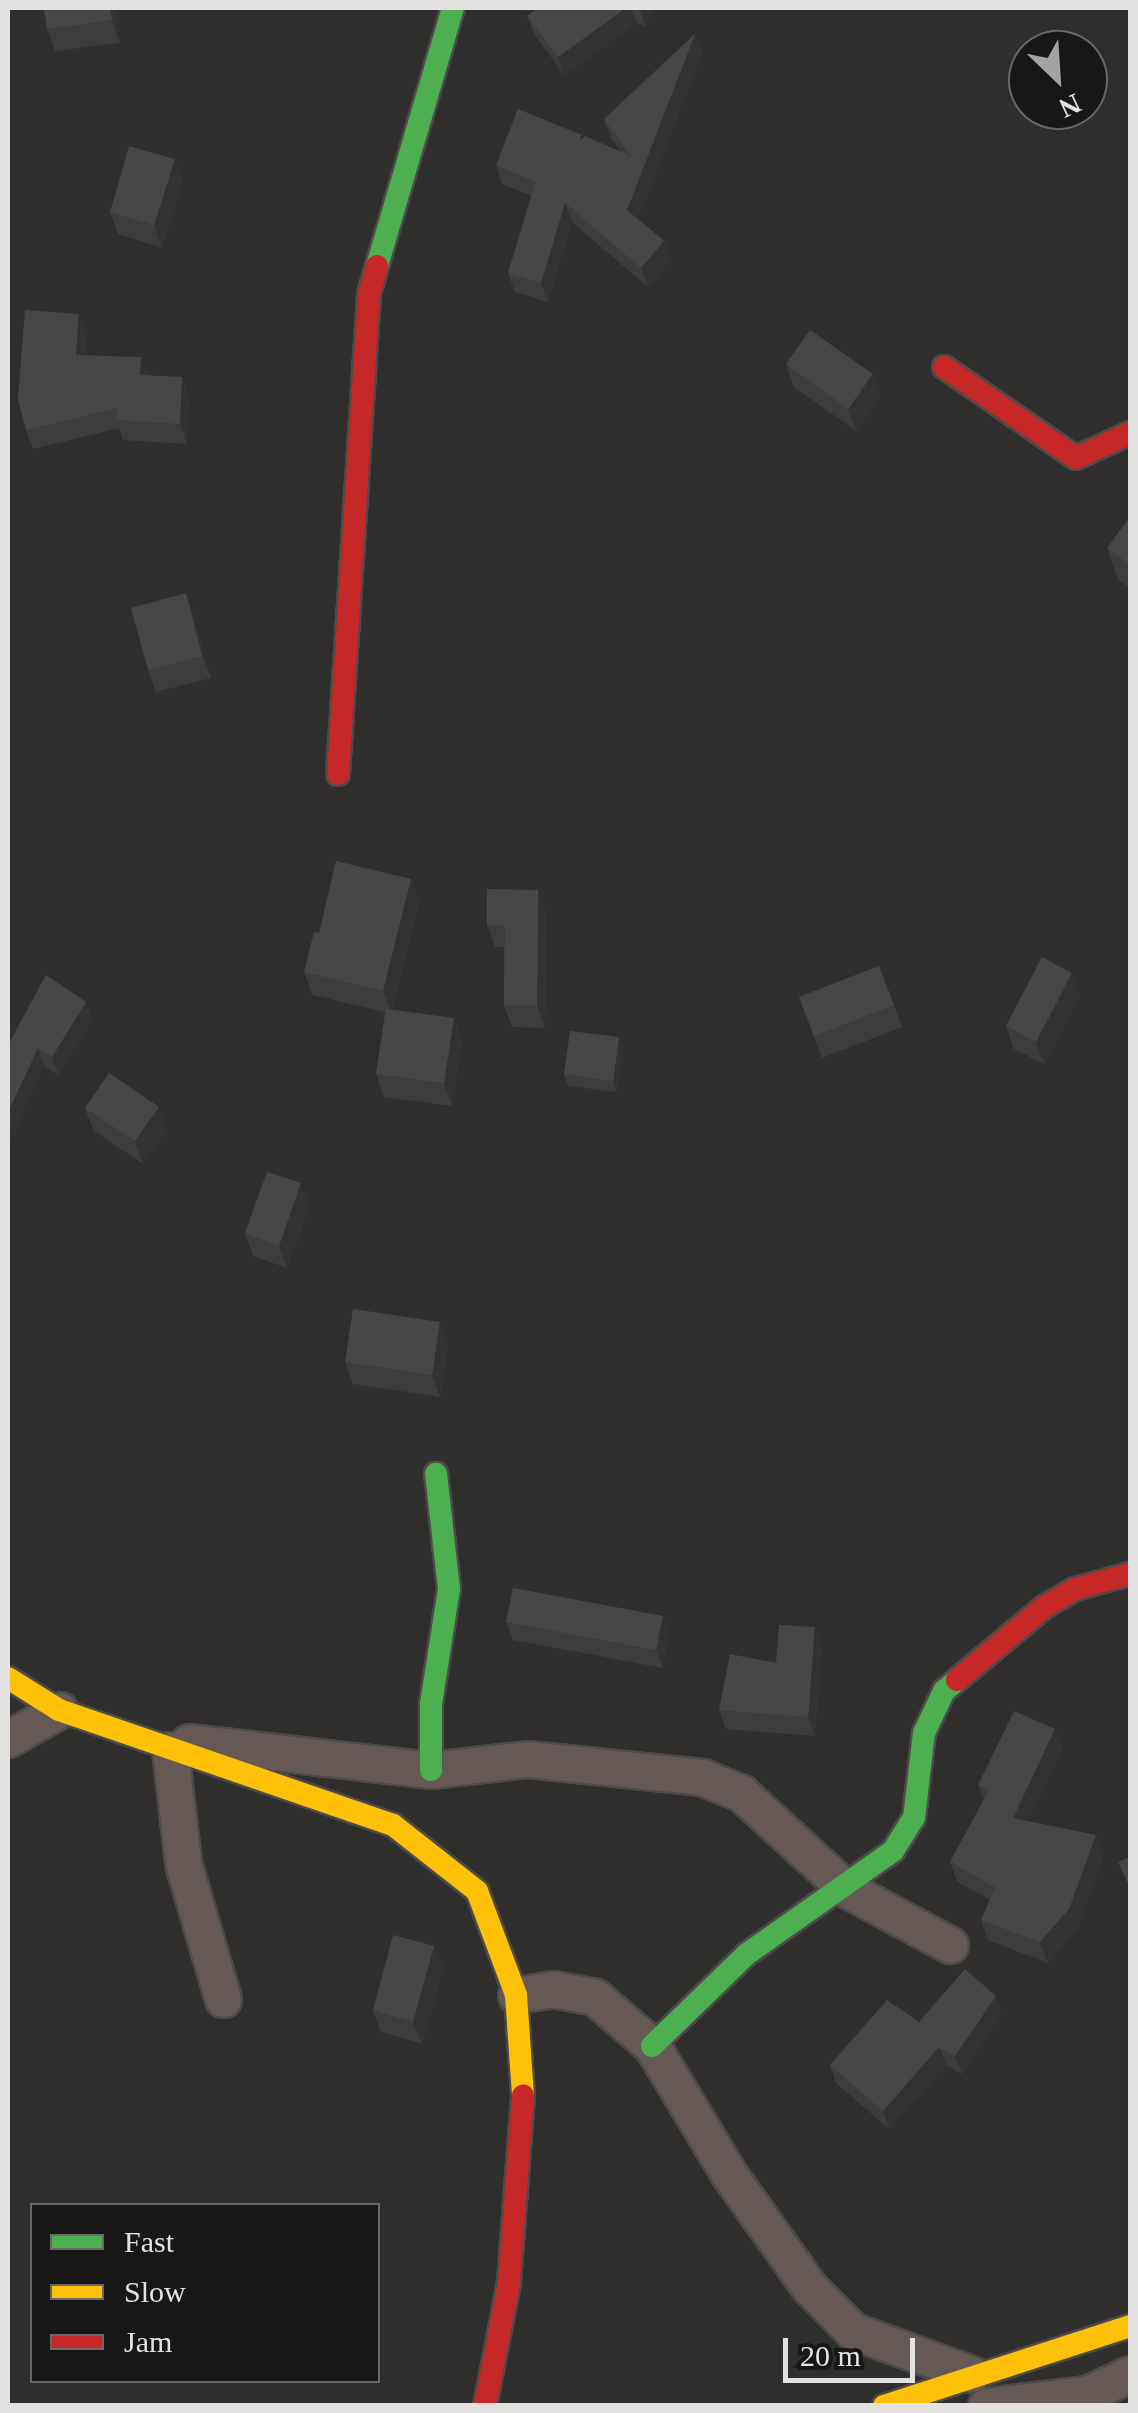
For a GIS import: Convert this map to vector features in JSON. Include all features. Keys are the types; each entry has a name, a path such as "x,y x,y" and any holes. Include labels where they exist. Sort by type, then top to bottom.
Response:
{"street":[{"path":"338,774 369,294 453,8"},
{"path":"944,367 1050,446 1076,458 1130,433"},
{"path":"431,1770 431,1704 449,1589 436,1474"},
{"path":"652,2046 747,1954 846,1889 893,1850 914,1818 924,1732 944,1692 1044,1607 1075,1589 1130,1574"},
{"path":"8,1678 59,1710 394,1825 449,1864 476,1891 516,1995 522,2160 509,2282 485,2406"},
{"path":"8,1739 59,1710"},
{"path":"154,1745 250,1745 431,1770 528,1760 702,1777 741,1794 846,1889 950,1945"},
{"path":"154,1745 183,1864 223,2000"},
{"path":"516,1995 554,1989 594,1997 652,2046 729,2174 809,2287 853,2331 978,2390 1130,2326"},
{"path":"884,2406 978,2390 1087,2394 1130,2374"}],"building":[{"path":"44,8 110,8 112,20 47,29"},
{"path":"539,8 626,8 558,57 527,16"},
{"path":"695,34 627,210 664,241 641,268 565,203 541,283 508,273 536,182 496,165 518,109 582,135 578,142 585,136 631,156 604,119"},
{"path":"129,146 175,159 154,225 110,212"},
{"path":"25,310 79,314 76,355 141,357 140,375 182,377 180,424 116,420 117,408 26,430 18,399"},
{"path":"810,330 873,374 848,409 786,364"},
{"path":"1130,517 1130,565 1107,548"},
{"path":"186,593 202,656 148,670 131,608"},
{"path":"336,861 411,879 383,991 304,972 314,932 319,933"},
{"path":"487,889 538,890 537,1005 504,1005 505,925 487,925"},
{"path":"1042,957 1072,973 1036,1042 1006,1026"},
{"path":"879,966 894,1005 814,1036 799,997"},
{"path":"46,975 86,1002 52,1057 38,1048 8,1112 8,1045"},
{"path":"386,1009 454,1018 444,1083 376,1074"},
{"path":"570,1031 619,1037 613,1081 564,1074"},
{"path":"109,1073 159,1107 135,1141 85,1108"},
{"path":"267,1172 301,1183 279,1246 245,1233"},
{"path":"353,1309 440,1322 432,1375 345,1362"},
{"path":"513,1588 663,1616 656,1650 506,1622"},
{"path":"779,1625 815,1627 808,1717 719,1710 730,1654 776,1663"},
{"path":"1014,1711 1055,1729 1013,1818 1096,1835 1069,1909 1040,1942 981,1920 995,1887 950,1862 989,1790 978,1785"},
{"path":"1130,1857 1130,1888 1118,1862"},
{"path":"393,1935 434,1946 413,2022 373,2010"},
{"path":"965,1969 996,1996 955,2056 939,2047 883,2111 830,2065 887,2000 919,2022"}],"traffic: fast":[{"path":"377,266 453,8"},
{"path":"431,1770 431,1704 449,1589 436,1474"},
{"path":"652,2046 747,1954 893,1851 914,1818 924,1733 944,1691 957,1680"}],"traffic: slow":[{"path":"8,1678 59,1710 393,1825 477,1891 516,1995 523,2096"},
{"path":"884,2406 1130,2326"}],"traffic: jam":[{"path":"338,774 369,294 377,266"},
{"path":"944,367 1076,458 1130,433"},
{"path":"957,1680 1044,1607 1075,1589 1130,1574"},
{"path":"485,2406 509,2282 523,2096"}]}
